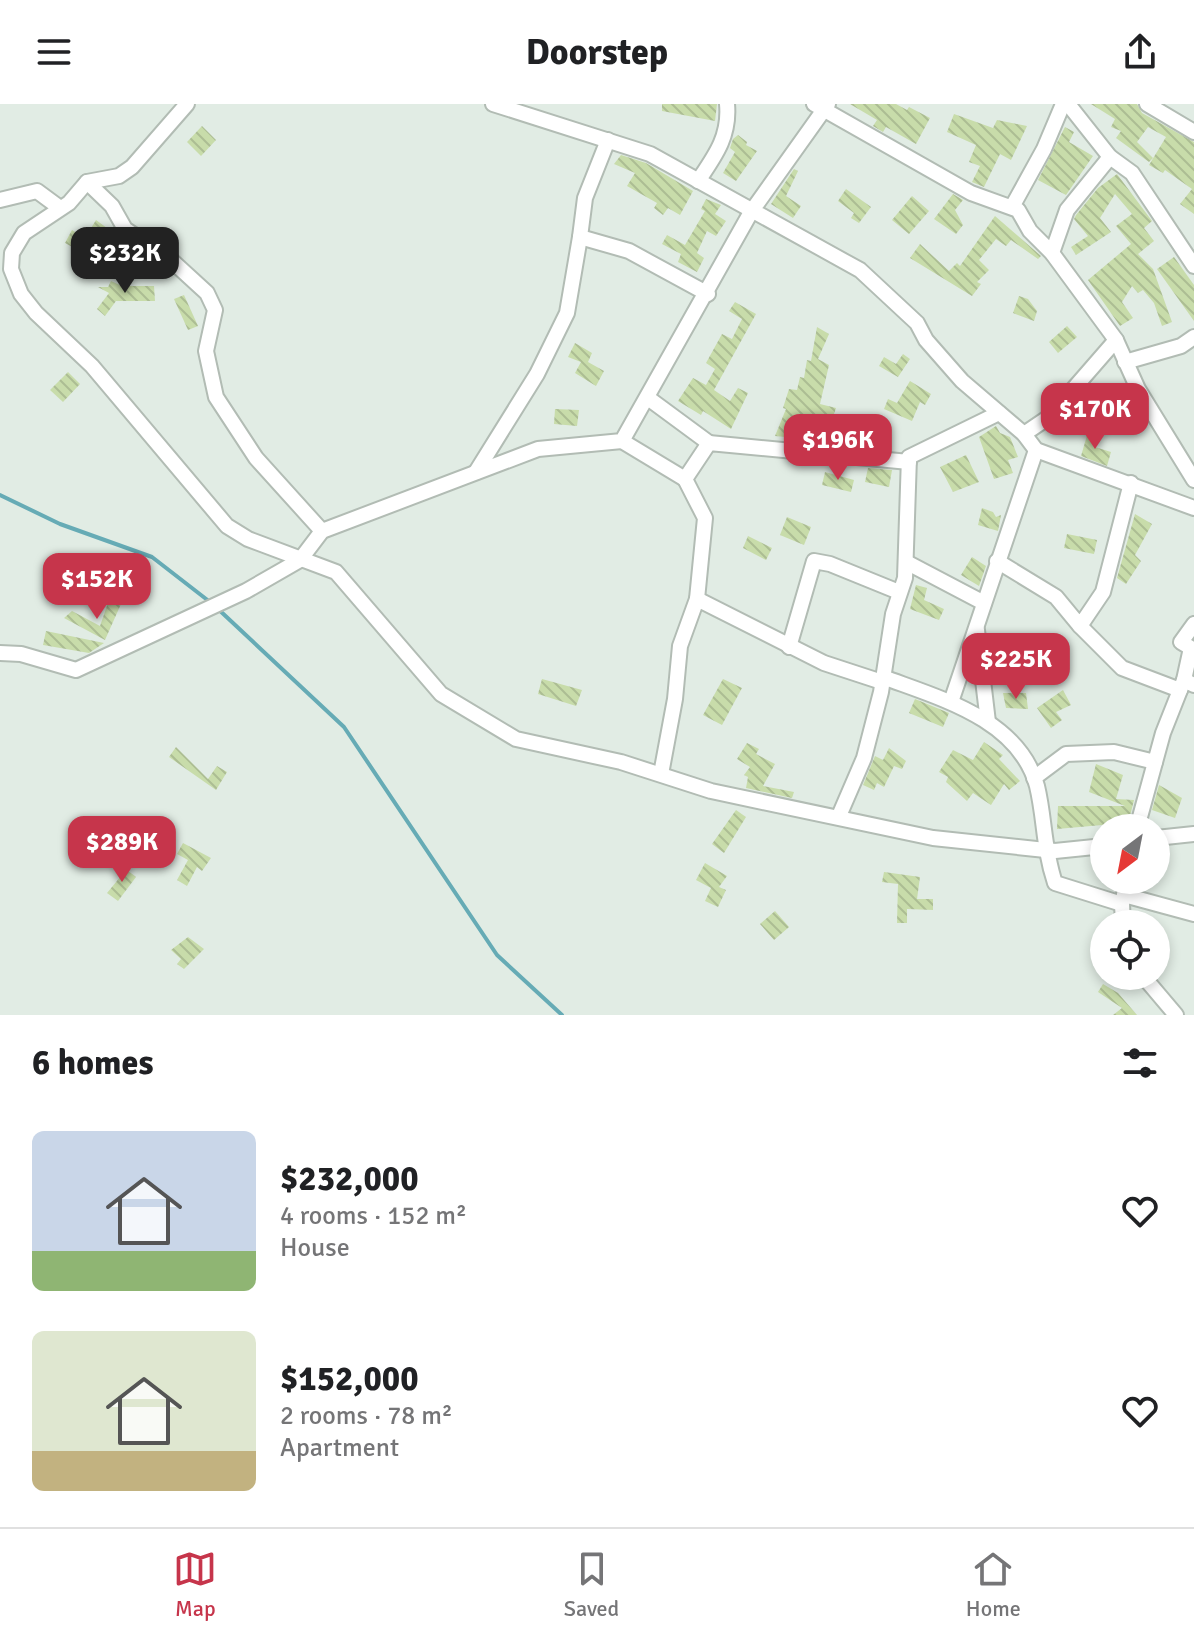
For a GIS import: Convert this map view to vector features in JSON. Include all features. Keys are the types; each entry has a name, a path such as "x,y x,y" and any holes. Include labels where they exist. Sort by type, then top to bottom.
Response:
{"street":[{"path":"187,104 132,167 119,176 87,182 60,208 24,233 12,253 11,269 21,294 36,313 92,366 227,526 248,539 336,572 441,694 516,739 621,762 711,791 933,838 1044,850 1090,847"},
{"path":"493,104 538,111 650,154 860,270 917,323 926,340 962,381 1024,434 1036,450 1194,508"},
{"path":"698,181 721,147 729,120 727,104"},
{"path":"1012,207 1066,104 1110,157 1132,173 1194,266"},
{"path":"1147,104 1194,132"},
{"path":"622,441 708,294 751,212 822,106 971,193 1012,207 1052,253 1116,340 1125,362 1194,480"},
{"path":"476,472 537,374 567,313 585,198 608,140"},
{"path":"1052,253 1067,210 1110,157"},
{"path":"87,182 112,206 125,229 171,260 207,293 215,310 206,351 216,397 256,458 322,531"},
{"path":"0,200 37,191 60,208"},
{"path":"580,237 629,251 708,294"},
{"path":"1125,362 1181,346 1194,337"},
{"path":"1024,434 1049,417 1116,340"},
{"path":"648,398 709,443 909,462"},
{"path":"839,816 864,758 906,562 909,457 999,413"},
{"path":"0,653 21,654 76,670 158,629 193,619 246,591 300,560 322,531 538,449 622,441 685,479 705,518 697,599 680,646 675,699 661,774"},
{"path":"685,479 709,443"},
{"path":"951,702 1036,450"},
{"path":"1080,626 1103,592 1131,483"},
{"path":"789,647 814,561 830,564 899,592"},
{"path":"997,561 1056,597 1122,668 1186,685"},
{"path":"906,562 984,603"},
{"path":"697,599 789,647 951,702 988,722 1010,741 1034,778 1044,850 1055,883 1090,888"},
{"path":"1141,814 1155,762 1186,685 1191,648 1181,642 1194,624"},
{"path":"976,626 988,722"},
{"path":"1034,778 1066,754 1114,752 1155,762"},
{"path":"1170,837 1194,834"},
{"path":"1127,894 1194,914"},
{"path":"1155,990 1176,1015"}],"building":[{"path":"662,104 717,104 715,121 662,111"},
{"path":"850,104 896,104 930,118 916,144 886,127 883,132 873,126 877,120"},
{"path":"1091,104 1137,104 1142,113 1194,142 1194,214 1180,204 1192,189 1165,170 1163,173 1149,165 1166,137 1148,127 1137,142 1153,158 1149,162 1116,138 1121,131 1111,127 1115,119"},
{"path":"954,114 993,128 997,120 1027,126 1011,160 1000,154 984,187 972,182 980,166 969,162 976,145 947,132"},
{"path":"202,126 216,140 201,156 187,142"},
{"path":"1065,127 1074,132 1069,142 1093,156 1066,195 1038,180"},
{"path":"738,135 747,142 746,145 757,151 736,181 723,173 735,152 730,148"},
{"path":"621,155 646,163 693,191 680,215 668,208 663,215 654,208 657,203 627,186 635,173 614,164"},
{"path":"794,169 798,171 786,196 801,206 793,218 771,204"},
{"path":"1117,174 1152,221 1144,228 1154,241 1138,254 1153,269 1172,322 1162,326 1154,303 1143,290 1138,293 1132,286 1122,302 1133,318 1120,326 1088,280 1131,244 1116,226 1132,214 1115,194 1100,218 1111,232 1076,255 1071,247 1088,236 1074,219 1076,215 1098,188"},
{"path":"846,189 871,207 859,223 851,218 854,213 838,201"},
{"path":"953,194 963,200 955,210 963,225 956,234 934,219"},
{"path":"912,196 929,211 909,234 892,220"},
{"path":"706,199 721,205 715,214 726,221 716,236 707,231 697,253 704,258 697,272 678,262 681,254 662,244 667,235 685,245 705,211 701,209"},
{"path":"995,216 1041,256 1038,259 1011,240 1006,246 996,239 979,260 989,270 977,282 981,284 972,296 910,258 920,244 949,271 957,263 960,266"},
{"path":"96,220 122,239 115,251 97,240 89,256 65,243 72,230 85,238"},
{"path":"1174,257 1194,285 1194,321 1157,269"},
{"path":"111,281 122,286 154,286 155,301 116,301 105,316 97,309 109,293 98,287 108,287"},
{"path":"184,295 198,326 188,330 174,299"},
{"path":"1019,296 1028,299 1037,311 1034,321 1013,313"},
{"path":"735,302 756,314 714,390 730,401 738,388 748,393 731,429 703,411 701,415 678,401 693,378 706,385 715,369 706,363 722,334 732,339 742,319 729,311"},
{"path":"1067,326 1077,337 1058,353 1049,342"},
{"path":"817,327 829,334 818,359 829,365 820,404 836,408 832,420 814,415 811,431 795,429 786,432 785,437 775,436 786,409 783,408 789,389 797,390 800,377 804,378 807,360 811,361"},
{"path":"575,343 592,353 588,362 604,371 596,386 575,373 581,362 568,357"},
{"path":"903,354 910,359 898,377 879,366 884,357 896,364"},
{"path":"68,372 80,384 63,402 50,390"},
{"path":"910,381 931,394 925,405 920,402 912,421 884,409 888,399 897,403"},
{"path":"1087,389 1104,401 1094,417 1074,403"},
{"path":"555,409 579,410 577,426 554,424"},
{"path":"996,426 1000,433 1010,437 1018,457 1008,460 1013,473 994,479 979,437"},
{"path":"1088,432 1099,436 1095,447 1111,452 1107,466 1081,456"},
{"path":"966,455 979,482 953,492 940,467"},
{"path":"868,468 892,470 889,487 865,482"},
{"path":"825,472 854,480 851,492 822,485"},
{"path":"982,508 993,512 996,517 1001,515 998,531 978,525"},
{"path":"1135,514 1152,524 1135,555 1141,561 1126,584 1117,578"},
{"path":"787,517 811,527 804,545 780,535"},
{"path":"1067,534 1097,540 1094,554 1064,548"},
{"path":"748,536 772,548 766,560 743,548"},
{"path":"972,557 986,566 979,586 961,575"},
{"path":"916,585 927,588 924,600 944,609 939,620 910,609"},
{"path":"109,600 121,604 105,640 64,618 72,611 100,626"},
{"path":"46,631 104,643 89,653 43,645"},
{"path":"542,679 582,690 576,706 538,694"},
{"path":"723,679 742,688 722,725 703,715"},
{"path":"1063,690 1071,705 1056,712 1062,720 1051,728 1037,708"},
{"path":"1003,693 1026,693 1028,709 1006,708"},
{"path":"915,699 949,713 943,727 909,713"},
{"path":"984,742 1003,755 999,759 1020,781 1009,790 1004,784 991,805 973,793 967,801 946,782 948,777 939,772 953,750 973,760"},
{"path":"747,743 759,749 756,754 775,764 763,786 794,792 792,798 746,788 748,777 744,775 750,767 737,759"},
{"path":"176,747 208,779 217,766 227,772 216,790 169,757"},
{"path":"889,748 906,761 902,769 894,766 884,787 877,783 874,790 863,785 875,756 883,760"},
{"path":"1096,764 1123,775 1116,799 1134,800 1130,814 1090,814 1090,826 1057,829 1058,806 1125,806 1089,792"},
{"path":"1159,785 1182,798 1175,818 1152,810"},
{"path":"736,810 746,817 724,853 712,844"},
{"path":"183,843 211,858 202,871 197,867 187,886 177,880 188,860 177,854"},
{"path":"705,863 727,876 719,887 726,890 718,907 705,901 711,888 696,880"},
{"path":"123,867 136,877 118,901 107,893 121,876 117,873"},
{"path":"884,872 920,877 917,899 933,899 933,910 907,909 907,923 897,923 898,884 882,882"},
{"path":"775,911 789,927 774,940 760,924"},
{"path":"188,937 204,949 184,969 177,964 181,959 171,950"},
{"path":"1113,990 1137,1015 1113,1015 1122,1008 1098,992"}],"waterway":[{"path":"0,495 60,524 152,557 210,602"},
{"path":"217,608 344,727 497,955 562,1015"}]}
